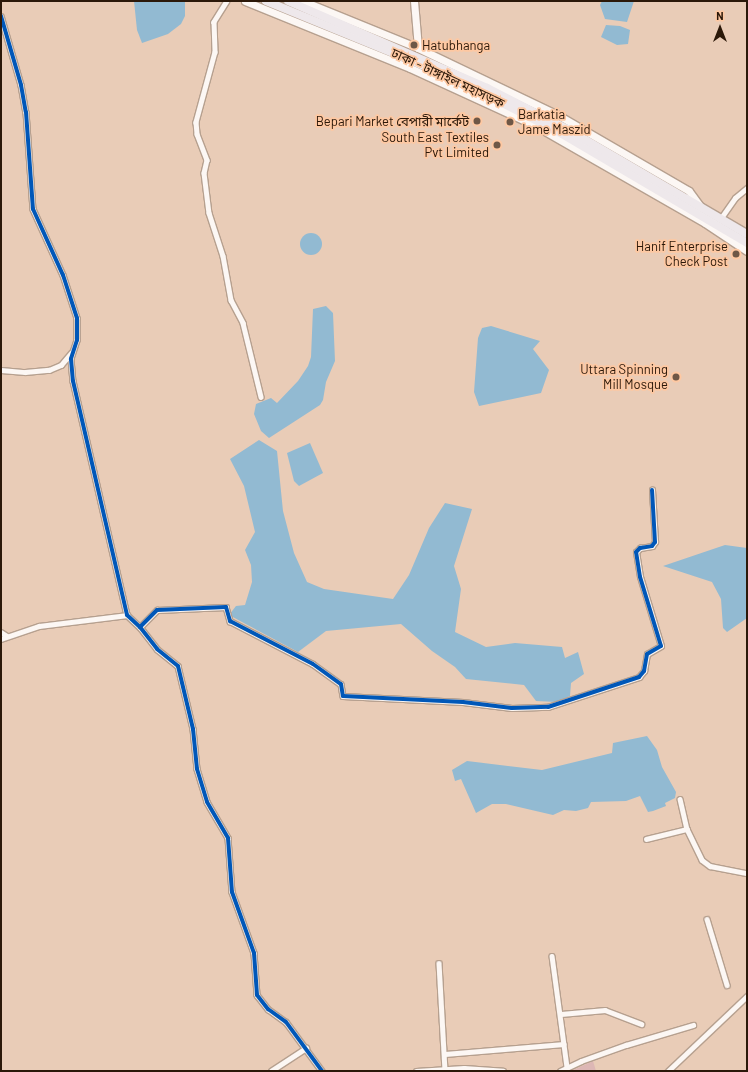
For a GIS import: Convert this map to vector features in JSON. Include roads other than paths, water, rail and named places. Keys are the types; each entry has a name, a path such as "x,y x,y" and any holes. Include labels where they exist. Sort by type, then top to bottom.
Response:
{"highway":[{"name":"ঢাকা - টাঙ্গাইল মহাসড়ক","path":"266,1 400,56 483,93 562,134 690,212 747,243"},
{"name":"ঢাকা - টাঙ্গাইল মহাসড়ক","path":"288,1 487,88 567,129 747,234"}],"main road":[{"path":"245,1 403,65 534,125 690,212 747,251"},
{"path":"303,1 418,48 558,115 689,191 701,206"},
{"path":"414,1 418,48"}],"street":[{"path":"227,1 214,22 215,52 209,82 196,122 197,134 207,160 204,180 209,212 223,256 231,300 243,323 261,397"},
{"path":"1,16 21,85 26,112 33,209 63,275 77,318 77,340 72,352 70,366 82,429 98,483 127,615 140,627 156,649 178,666 193,729 197,769 207,802 228,838 232,892 254,953 257,994 268,1009 286,1022 322,1071"},
{"path":"721,218 735,198 747,188"},
{"path":"1,370 25,372 49,370 61,364 72,352"},
{"path":"140,627 157,610 226,607 230,621 312,664 341,684 343,696 463,702 512,708 548,708 639,678 644,671 647,654 661,646 640,577 636,552 640,548 652,546 655,542 652,490"},
{"path":"1,639 39,626 127,615"},
{"path":"1,632 7,636"},
{"path":"680,799 687,830 695,850 706,863 729,871 747,873"},
{"path":"646,838 687,830"},
{"path":"707,919 727,985"},
{"path":"552,956 567,1067"},
{"path":"439,963 445,1069"},
{"path":"668,1071 747,996"},
{"path":"561,1014 605,1010 641,1024"},
{"path":"560,1071 626,1045 693,1025"},
{"path":"445,1054 564,1044"},
{"path":"271,1071 306,1048"},
{"path":"416,1071 445,1069 503,1071"}],"water":[{"path":"134,1 185,1 185,16 181,24 168,34 142,43 137,30"},
{"path":"602,1 634,1 627,22 605,19 600,5"},
{"path":"606,25 620,26 630,30 628,44 617,45 601,37"},
{"path":"311,233 319,236 322,244 319,252 311,255 303,252 300,244 303,236"},
{"path":"326,306 333,313 335,361 326,382 323,400 320,405 269,438 261,431 254,414 256,404 271,398 277,403 298,381 308,366 311,357 313,309"},
{"path":"491,326 540,341 533,349 549,370 541,393 479,406 474,392 478,338 482,328"},
{"path":"259,440 277,451 283,511 294,553 307,582 324,589 393,599 409,575 429,528 445,503 472,509 454,566 461,589 455,632 486,647 515,643 562,647 565,658 578,652 584,674 571,683 570,696 557,702 536,701 524,685 466,679 455,667 432,651 401,624 326,631 298,652 229,615 236,606 245,605 252,582 251,565 245,550 255,532 244,486 230,459"},
{"path":"310,443 323,473 299,486 294,481 287,453"},
{"path":"725,545 747,548 747,618 727,632 723,628 721,599 712,582 663,566"},
{"path":"647,736 657,750 662,767 676,792 675,798 665,803 666,806 648,812 640,796 626,801 591,802 588,808 576,811 564,810 553,815 506,804 492,804 476,813 461,779 455,781 452,770 467,761 542,770 612,753 613,743"}],"place":[{"name":"Hatubhanga","path":"414,45"},
{"name":"Bepari Market বেপারী মার্কেট","path":"477,121"},
{"name":"Barkatia Jame Maszid","path":"510,122"},
{"name":"South East Textiles Pvt Limited","path":"497,145"},
{"name":"Hanif Enterprise Check Post","path":"736,254"},
{"name":"Uttara Spinning Mill Mosque","path":"676,377"}]}
